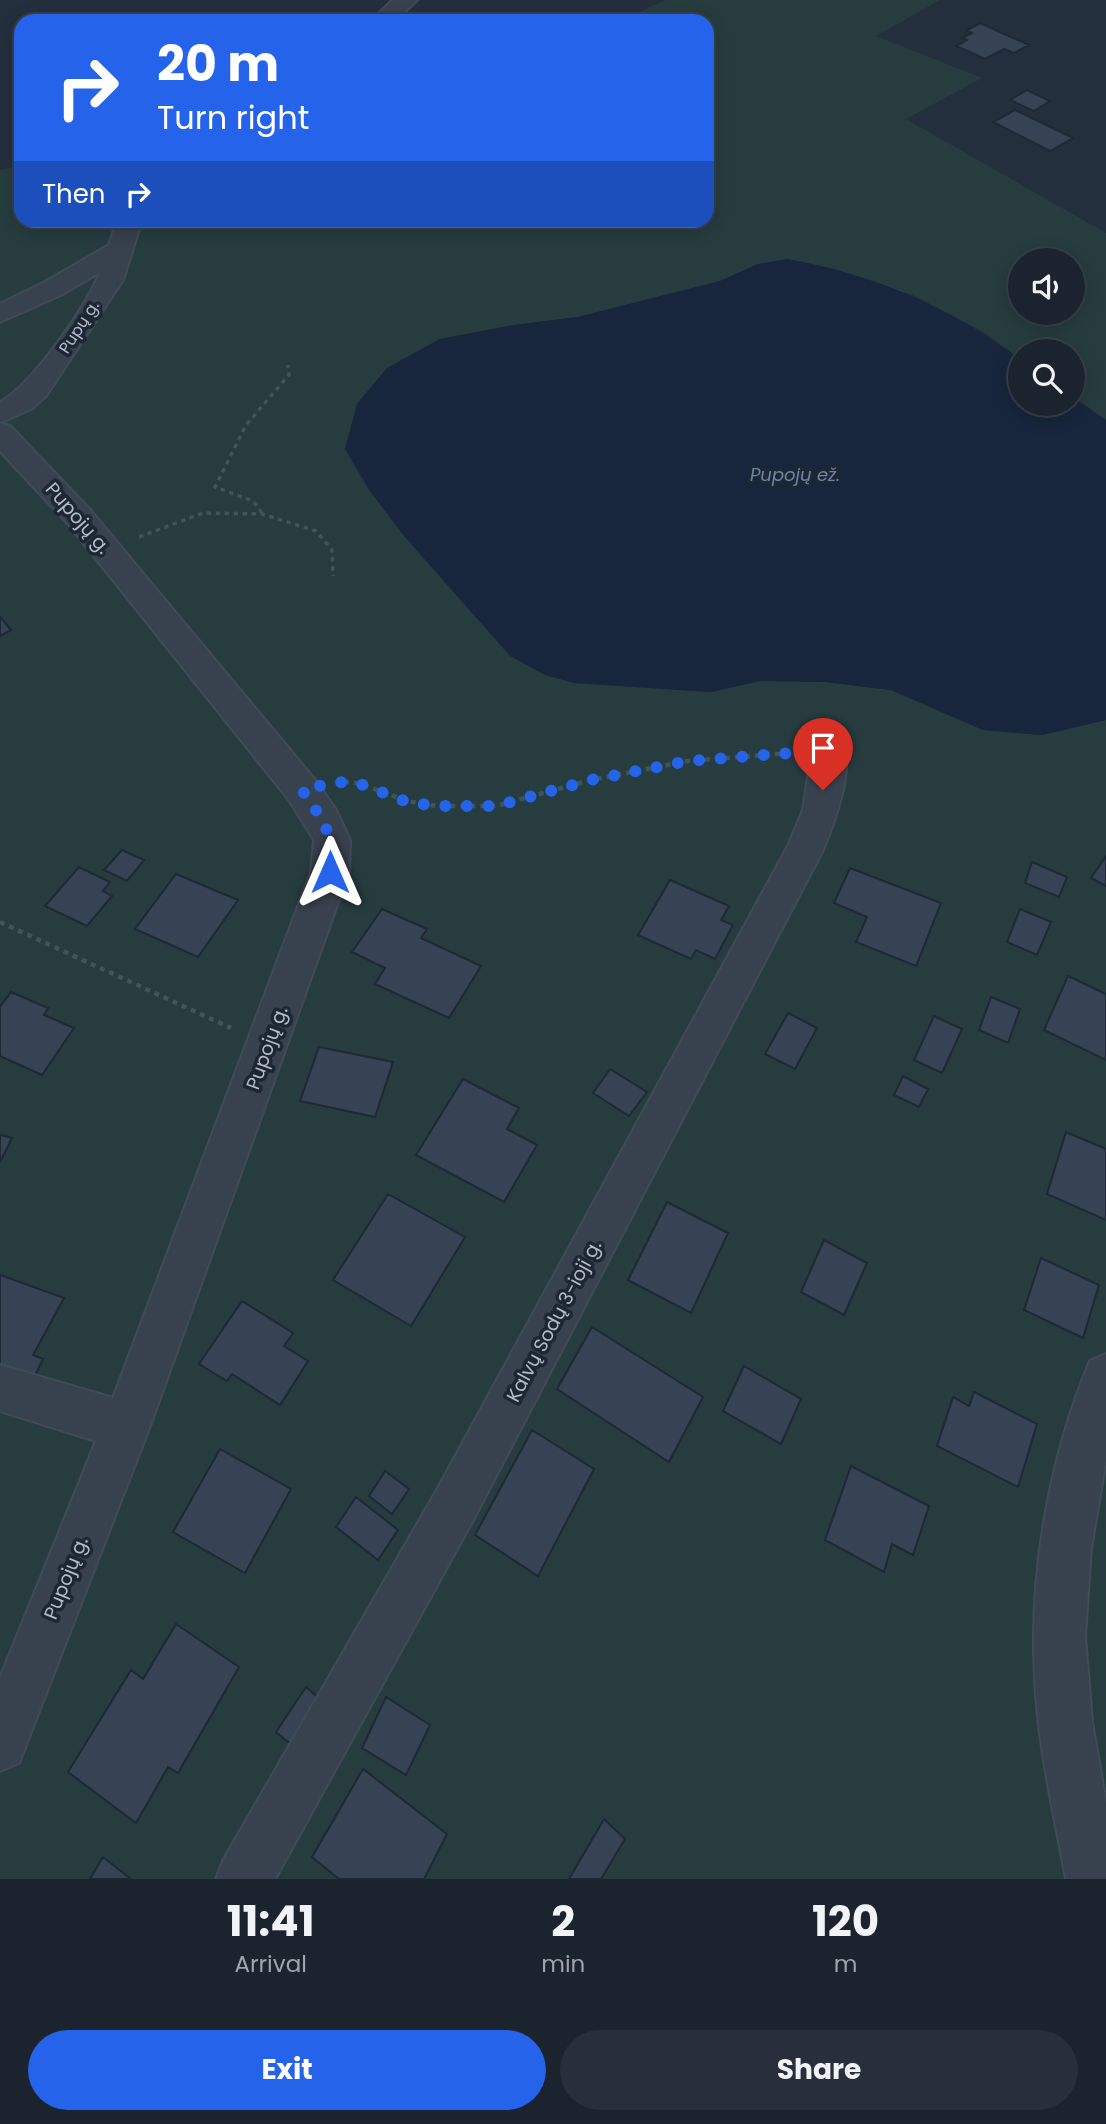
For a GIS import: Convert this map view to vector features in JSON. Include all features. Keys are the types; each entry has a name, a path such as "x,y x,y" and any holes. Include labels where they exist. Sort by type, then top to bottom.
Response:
{"street":[{"path":"390,14 406,0"},
{"name":"Pupų g.","path":"0,414 21,403 36,390 78,331 110,280 127,228"},
{"path":"0,314 54,288 120,249"},
{"name":"Pupojų g.","path":"0,433 105,549 302,790 323,820 332,840 330,872 270,1039 126,1426 0,1744"},
{"name":"Kalvų Sodų 3-ioji g.","path":"244,1879 455,1505 805,850 821,810 829,750"},
{"path":"1094,1879 1064,1721 1059,1626 1061,1576 1070,1522 1095,1410 1106,1377"},
{"path":"0,1388 126,1426"}],"path":[{"path":"262,514 253,501 215,486 246,425 289,375 288,365"},
{"path":"105,549 203,513 262,514 316,531 332,550 333,576"},
{"path":"302,790 335,782 358,783 407,802 437,806 496,806 591,780 688,761 829,750"},
{"path":"0,922 219,1025 270,1039"}],"green space":[{"path":"666,0 940,0 876,36 982,78 906,119 1106,233 1106,420 1085,405 1085,339 1008,339 1008,350 982,331 911,294 758,264 720,281 578,317 514,325 440,339 387,368 357,404 345,449 370,491 405,537 574,683 711,692 760,681 825,682 891,690 983,730 1042,735 1106,720 1106,1879 0,1879 0,170 14,167 14,228 714,228 714,14 634,14"}],"water":[{"name":"Pupojų ež.","path":"787,259 850,274 910,295 993,340 1008,351 1008,416 1085,416 1085,405 1106,420 1106,720 1042,735 983,730 891,690 825,682 760,681 711,692 574,683 545,675 510,656 405,537 370,491 345,449 357,404 387,368 440,339 514,325 578,317 720,281 758,264"}],"building":[{"path":"980,23 1029,45 1014,53 1004,49 985,59 956,46 967,40 962,38 972,33 967,30"},
{"path":"1027,90 1050,101 1034,111 1010,100"},
{"path":"1015,110 1073,138 1050,151 993,122"},
{"path":"0,617 11,630 0,636"},
{"path":"122,850 144,860 127,881 104,870"},
{"path":"1106,856 1106,886 1091,878"},
{"path":"1032,862 1067,877 1059,897 1025,883"},
{"path":"79,867 110,882 103,891 112,896 87,926 45,906"},
{"path":"850,868 941,903 916,966 856,942 867,917 834,903"},
{"path":"176,874 238,900 198,957 135,929"},
{"path":"670,880 729,906 721,920 733,925 715,959 696,950 691,959 638,935"},
{"path":"382,909 427,929 421,938 481,966 449,1018 375,984 385,968 352,952"},
{"path":"1020,909 1051,922 1037,955 1007,942"},
{"path":"1068,976 1106,994 1106,1060 1044,1030"},
{"path":"11,992 48,1008 44,1015 74,1028 42,1075 0,1056 0,1007"},
{"path":"991,997 1020,1009 1008,1043 979,1030"},
{"path":"788,1013 817,1028 795,1069 765,1054"},
{"path":"934,1016 962,1029 942,1073 914,1060"},
{"path":"319,1047 393,1062 375,1117 300,1101"},
{"path":"610,1069 647,1092 629,1116 593,1093"},
{"path":"903,1076 928,1089 919,1107 894,1095"},
{"path":"463,1079 519,1108 507,1129 537,1145 504,1202 416,1155"},
{"path":"1066,1132 1106,1149 1106,1220 1047,1194"},
{"path":"0,1135 12,1138 0,1162"},
{"path":"388,1194 465,1237 411,1326 333,1280"},
{"path":"667,1202 728,1233 691,1313 628,1280"},
{"path":"824,1240 867,1263 844,1315 801,1292"},
{"path":"1041,1258 1099,1285 1083,1338 1024,1310"},
{"path":"0,1275 64,1298 33,1355 43,1359 29,1388 0,1377"},
{"path":"242,1301 293,1333 284,1346 308,1361 280,1405 232,1374 227,1381 199,1364"},
{"path":"592,1327 703,1397 669,1462 557,1389"},
{"path":"744,1366 801,1399 781,1444 723,1411"},
{"path":"974,1392 1037,1424 1018,1487 937,1446 953,1397 969,1406"},
{"path":"532,1430 594,1469 538,1576 475,1535"},
{"path":"220,1449 291,1489 245,1573 173,1532"},
{"path":"851,1466 929,1506 913,1555 892,1544 884,1572 825,1540"},
{"path":"385,1471 409,1489 392,1514 369,1496"},
{"path":"356,1497 398,1530 378,1560 336,1527"},
{"path":"176,1624 239,1667 178,1773 168,1767 136,1823 68,1772 131,1670 143,1679"},
{"path":"306,1687 323,1702 294,1747 276,1732"},
{"path":"386,1697 430,1725 406,1775 362,1748"},
{"path":"363,1769 447,1834 424,1879 339,1879 312,1857"},
{"path":"604,1819 625,1839 601,1879 569,1879"},
{"path":"103,1857 131,1879 90,1879"}],"route":[{"path":"330,872 332,840 323,820 302,790 335,782 358,783 407,802 437,806 496,806 591,780 688,761 829,750 823,790"}]}
